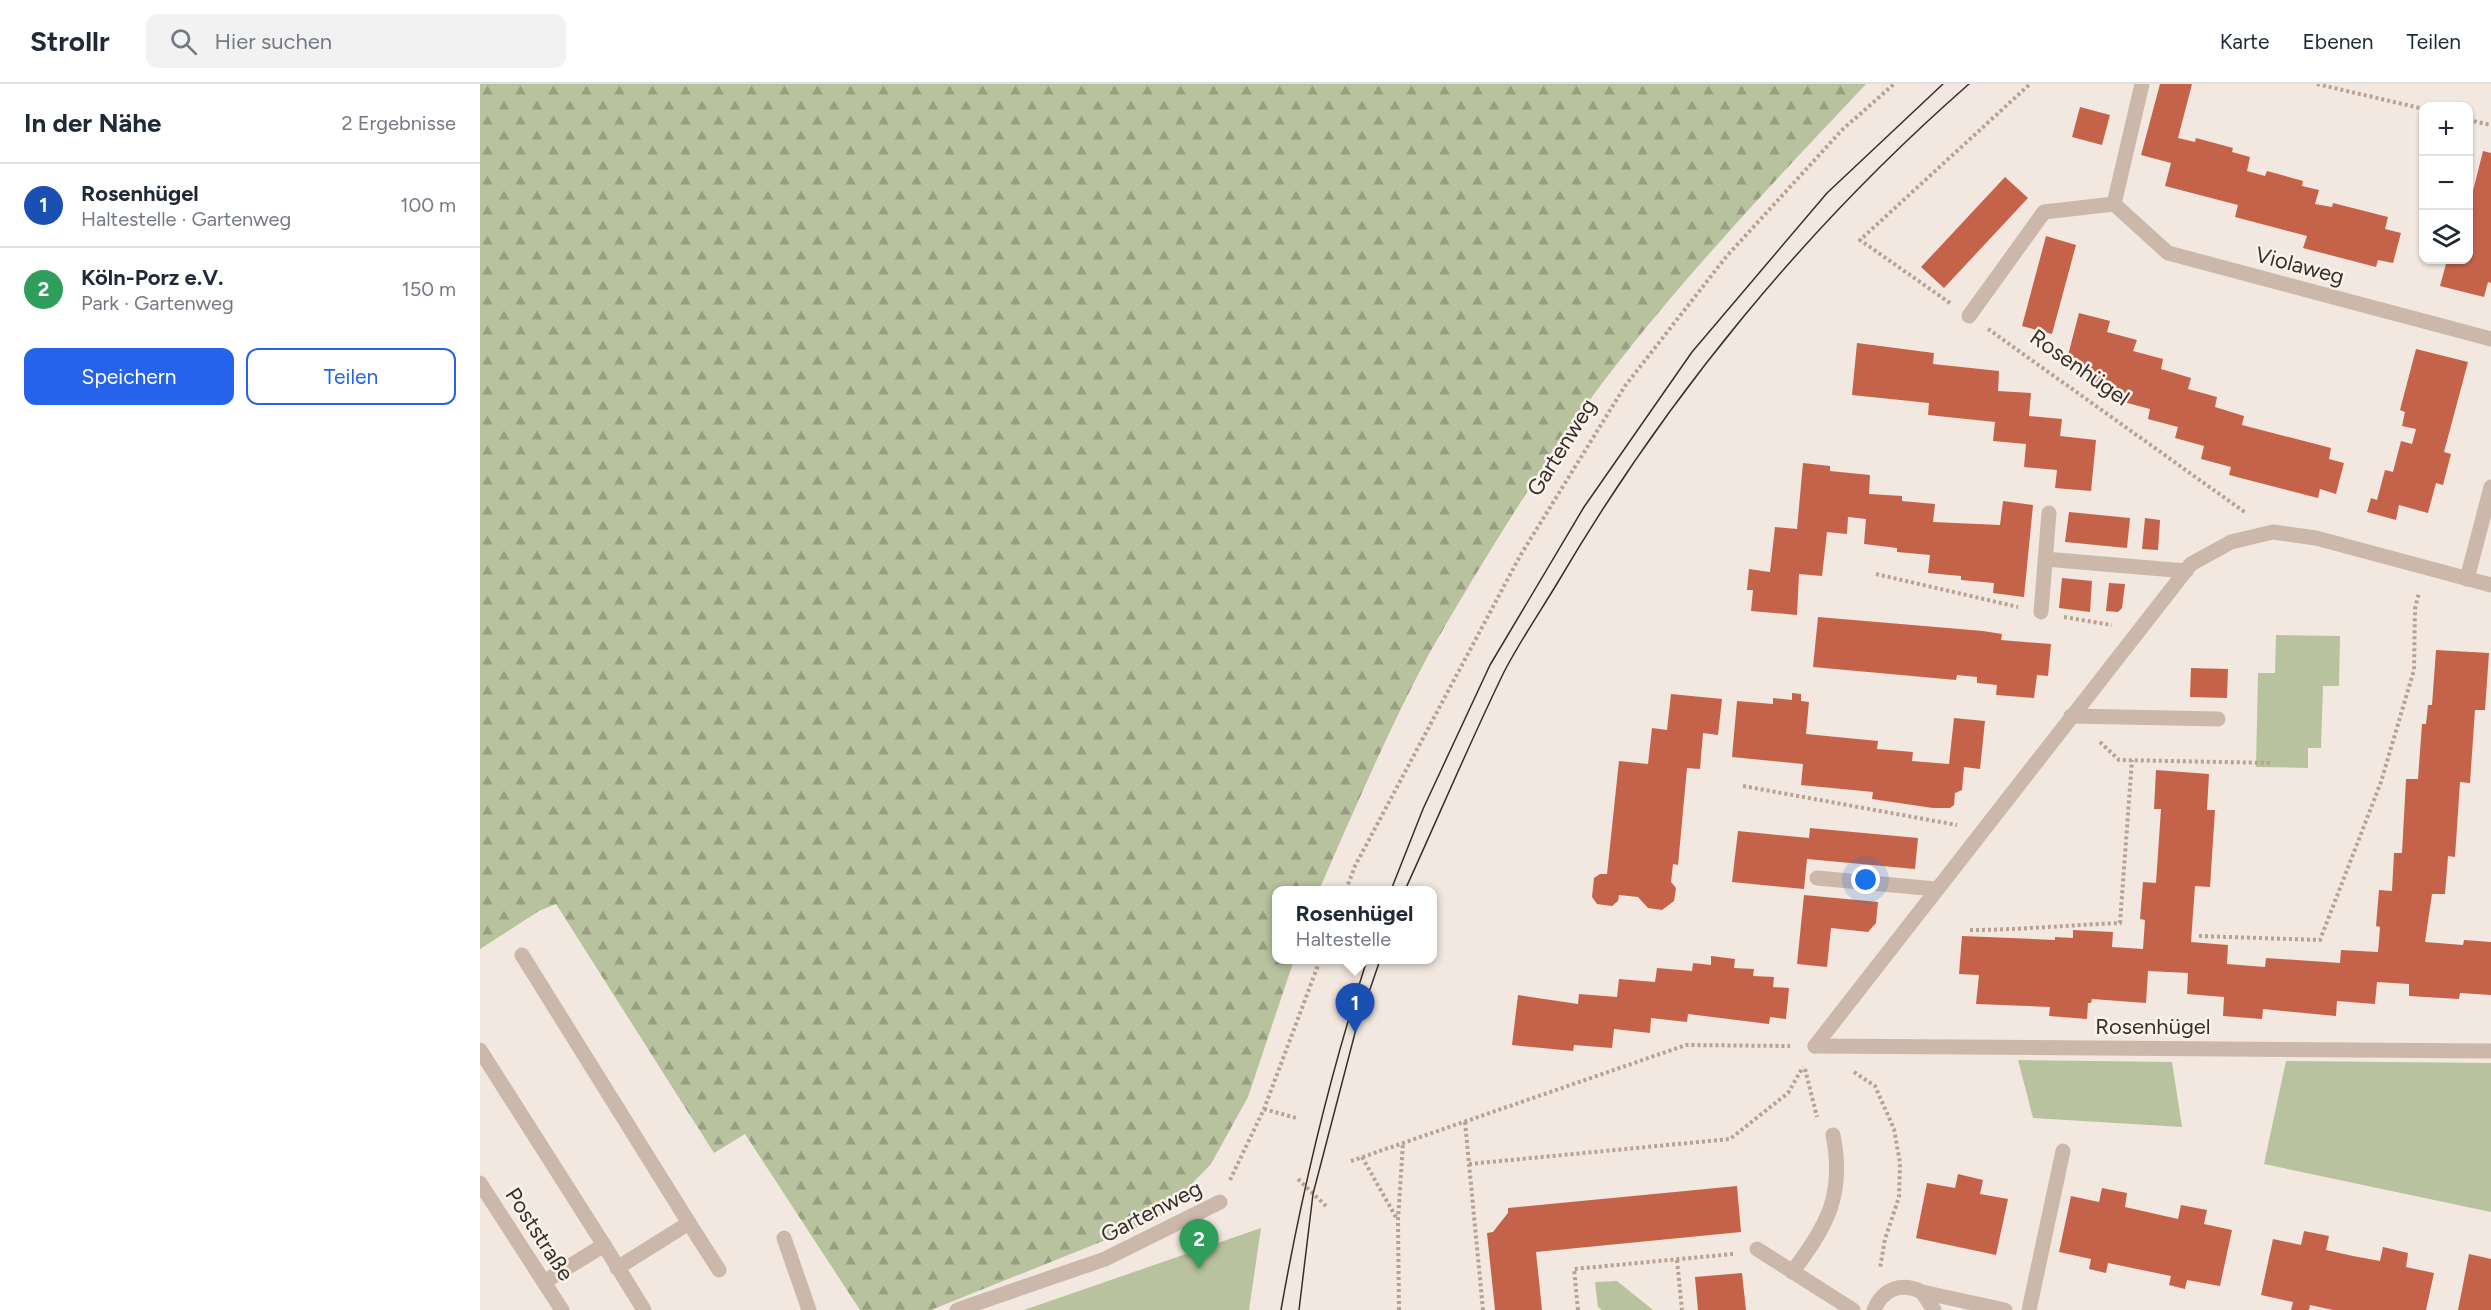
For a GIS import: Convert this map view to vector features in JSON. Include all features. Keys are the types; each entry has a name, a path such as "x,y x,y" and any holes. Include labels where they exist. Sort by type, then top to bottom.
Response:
{"street":[{"path":"1969,316 2044,212 2114,204 2142,84"},
{"name":"Violaweg","path":"2114,204 2168,253 2491,339"},
{"path":"2468,579 2491,487"},
{"path":"2041,612 2049,513"},
{"path":"1815,1046 1981,830 2192,564 2231,542 2274,532 2316,538 2491,585"},
{"path":"2046,559 2186,571"},
{"path":"2071,716 2218,719"},
{"path":"1817,878 1936,889"},
{"path":"522,955 720,1270"},
{"name":"Rosenhügel","path":"1815,1046 2491,1051"},
{"path":"480,1050 644,1310"},
{"path":"1792,1272 1828,1220 1837,1187 1838,1159 1833,1135"},
{"path":"2029,1310 2063,1151"},
{"name":"Poststraße","path":"480,1183 562,1310"},
{"name":"Gartenweg","path":"957,1310 1105,1259 1220,1202"},
{"path":"617,1268 689,1222"},
{"path":"784,1238 810,1310"},
{"path":"544,1282 604,1245"},
{"path":"1756,1249 1853,1310"},
{"path":"1874,1310 1878,1301 1895,1288 1912,1288 2005,1310"},
{"path":"1922,1292 1934,1310"}],"path":[{"name":"Gartenweg","path":"1348,886 1355,866 1520,556 1625,386 1726,257 1842,130 1894,84"},
{"name":"Rosenhügel","path":"2030,84 1860,240 2274,532"},
{"path":"2317,84 2419,108"},
{"path":"2473,121 2491,125"},
{"path":"2199,936 2320,940 2381,782 2414,670 2415,609 2424,566"},
{"path":"1876,574 2041,612 2139,629"},
{"path":"2071,716 2119,760 2273,763"},
{"path":"1970,930 2029,930 2065,925 2120,923 2132,760"},
{"path":"1743,786 1981,830"},
{"name":"Gartenweg","path":"1220,1202 1264,1108 1318,964"},
{"path":"1351,1161 1686,1045 1815,1046"},
{"path":"1469,1164 1730,1139 1788,1093 1804,1065 1818,1123 1833,1135"},
{"path":"1850,1069 1875,1086 1894,1129 1900,1163 1899,1197 1885,1239 1878,1280"},
{"path":"1264,1108 1296,1118"},
{"path":"1465,1122 1484,1310"},
{"path":"1399,1310 1398,1220 1403,1143"},
{"path":"1362,1157 1398,1220"},
{"path":"1298,1179 1326,1206"},
{"path":"1578,1310 1574,1269 1749,1253 1756,1249"},
{"path":"1677,1260 1682,1310"}],"green space":[{"path":"480,84 1866,84 1739,220 1656,315 1580,413 1545,464 1500,534 1429,654 1385,741 1321,886 1272,886 1272,964 1293,964 1248,1097 1211,1164 1158,1219 931,1310 860,1310 745,1134 714,1153 556,904 539,911 480,949"},
{"path":"2276,635 2340,636 2339,686 2323,686 2321,748 2308,748 2308,768 2256,767 2258,673 2275,673"},
{"path":"2018,1060 2172,1062 2182,1127 2033,1118"},
{"path":"2286,1061 2491,1063 2491,1212 2264,1164"},
{"path":"1261,1228 1249,1310 1024,1310"},
{"path":"1617,1281 1653,1310 1602,1310 1598,1307 1595,1282"}],"building":[{"path":"2160,84 2192,84 2178,138 2195,142 2196,138 2233,148 2232,152 2250,157 2247,171 2265,176 2267,171 2303,181 2302,186 2319,190 2315,204 2332,207 2333,203 2388,217 2385,229 2401,233 2393,263 2378,260 2376,267 2303,248 2307,236 2235,217 2238,205 2165,186 2171,163 2141,155"},
{"path":"2080,107 2110,115 2102,145 2072,137"},
{"path":"2483,151 2491,153 2491,283 2488,282 2484,297 2440,286 2446,264 2473,264 2473,191"},
{"path":"2005,177 2028,198 1944,288 1921,267"},
{"path":"2046,236 2076,245 2052,334 2022,326"},
{"path":"2079,313 2110,321 2107,332 2137,340 2133,351 2163,359 2161,369 2191,378 2188,389 2217,397 2215,407 2244,416 2242,425 2331,448 2329,459 2344,463 2336,494 2320,489 2318,498 2229,475 2231,467 2201,459 2204,446 2175,438 2178,427 2148,419 2150,409 2120,401 2123,391 2093,383 2096,372 2066,363"},
{"path":"1857,343 1934,353 1933,364 1999,371 1998,391 2031,393 2029,416 2062,419 2060,436 2096,440 2091,491 2055,488 2057,470 2024,467 2026,444 1993,441 1995,422 1928,415 1929,403 1852,395"},
{"path":"2416,349 2468,362 2444,452 2451,454 2443,485 2436,483 2428,513 2399,505 2396,520 2367,512 2371,498 2377,500 2385,470 2393,472 2401,441 2412,444 2416,429 2402,426 2405,412 2400,410"},
{"path":"1803,463 1830,466 1830,471 1870,475 1869,494 1902,496 1902,501 1935,504 1933,522 2000,525 2003,501 2033,505 2024,597 1993,593 1994,583 1961,580 1961,576 1928,573 1930,555 1897,552 1897,548 1864,544 1866,519 1848,517 1847,534 1827,532 1822,576 1799,574 1797,615 1751,611 1753,590 1747,590 1749,569 1770,572 1775,527 1797,529"},
{"path":"2069,512 2130,518 2127,548 2065,542"},
{"path":"2145,518 2160,520 2158,550 2142,549"},
{"path":"2062,578 2092,581 2090,612 2059,608"},
{"path":"2109,583 2125,584 2122,608 2118,612 2106,611"},
{"path":"1818,617 1983,631 2002,634 2001,640 2051,644 2048,676 2037,675 2034,698 1996,695 1997,685 1977,683 1977,677 1957,675 1956,680 1813,667"},
{"path":"2436,650 2489,653 2485,710 2475,710 2470,783 2460,782 2455,857 2448,856 2445,894 2432,894 2425,942 2463,945 2464,940 2491,942 2491,995 2460,993 2459,999 2409,996 2409,984 2377,982 2375,1004 2337,1001 2336,1016 2263,1009 2262,1019 2223,1016 2224,997 2187,994 2188,973 2148,971 2146,1003 2092,999 2091,1003 2088,1003 2087,1019 2049,1016 2050,1007 1976,1004 1979,975 1959,974 1962,936 2055,940 2055,937 2073,938 2073,930 2113,932 2112,947 2143,949 2145,920 2140,919 2143,882 2156,883 2161,809 2154,809 2156,770 2209,774 2207,810 2215,810 2210,887 2195,886 2191,942 2228,945 2227,964 2265,967 2266,958 2340,963 2341,950 2378,952 2380,927 2376,926 2379,890 2392,891 2394,853 2402,853 2406,779 2418,779 2422,724 2426,724 2428,705 2432,705"},
{"path":"2191,668 2228,669 2227,698 2190,697"},
{"path":"1792,693 1801,694 1801,701 1809,702 1806,734 1878,741 1877,749 1913,752 1912,761 1949,764 1954,718 1985,721 1980,769 1964,767 1962,790 1955,793 1954,805 1950,808 1933,808 1872,799 1873,792 1801,785 1803,764 1732,757 1737,701 1773,704 1773,698 1792,700"},
{"path":"1671,694 1722,699 1718,735 1703,733 1700,769 1687,768 1678,865 1673,864 1671,882 1676,888 1674,901 1662,910 1648,908 1638,897 1619,895 1618,901 1612,906 1597,904 1592,897 1594,878 1600,874 1607,874 1619,761 1648,764 1652,728 1667,730"},
{"path":"1810,828 1918,838 1915,869 1807,859 1804,889 1732,882 1738,831 1809,838"},
{"path":"1804,895 1878,902 1876,923 1868,932 1831,928 1827,967 1797,964"},
{"path":"1711,956 1735,959 1734,968 1754,969 1753,976 1774,977 1773,987 1789,988 1786,1019 1770,1017 1769,1024 1688,1014 1687,1022 1651,1018 1650,1033 1614,1029 1612,1048 1574,1045 1573,1051 1512,1045 1518,995 1578,1004 1579,994 1617,997 1619,979 1655,982 1657,968 1692,971 1693,963 1711,965"},
{"path":"1958,1174 1983,1180 1980,1194 2008,1199 1996,1255 1916,1238 1927,1183 1955,1188"},
{"path":"1737,1186 1741,1232 1536,1252 1542,1310 1495,1310 1487,1233 1493,1232 1508,1213 1508,1208"},
{"path":"2102,1188 2127,1193 2125,1207 2178,1219 2181,1205 2207,1210 2204,1224 2232,1230 2220,1286 2187,1280 2185,1289 2169,1285 2171,1276 2108,1263 2106,1273 2089,1269 2091,1259 2059,1252 2071,1196 2099,1202"},
{"path":"2304,1231 2329,1236 2326,1250 2353,1256 2380,1261 2383,1247 2408,1253 2406,1267 2434,1273 2426,1310 2333,1310 2310,1305 2309,1310 2291,1310 2293,1302 2261,1295 2273,1239 2301,1245"},
{"path":"2469,1254 2491,1259 2491,1310 2458,1310"},
{"path":"1742,1273 1746,1310 1698,1310 1695,1277"}],"tram line":[{"path":"1393,886 1423,809 1490,665 1584,507 1692,352 1827,193 1943,84"},
{"path":"1407,886 1510,660 1600,513 1645,446 1693,380 1797,255 1909,139 1969,84"},
{"path":"1281,1310 1318,1133 1366,964"},
{"path":"1299,1310 1313,1194 1355,1033 1379,964"}],"place":[{"name":"Rosenhügel","path":"1355,1033"},
{"name":"Köln-Porz e.V.","path":"1199,1269"}]}
